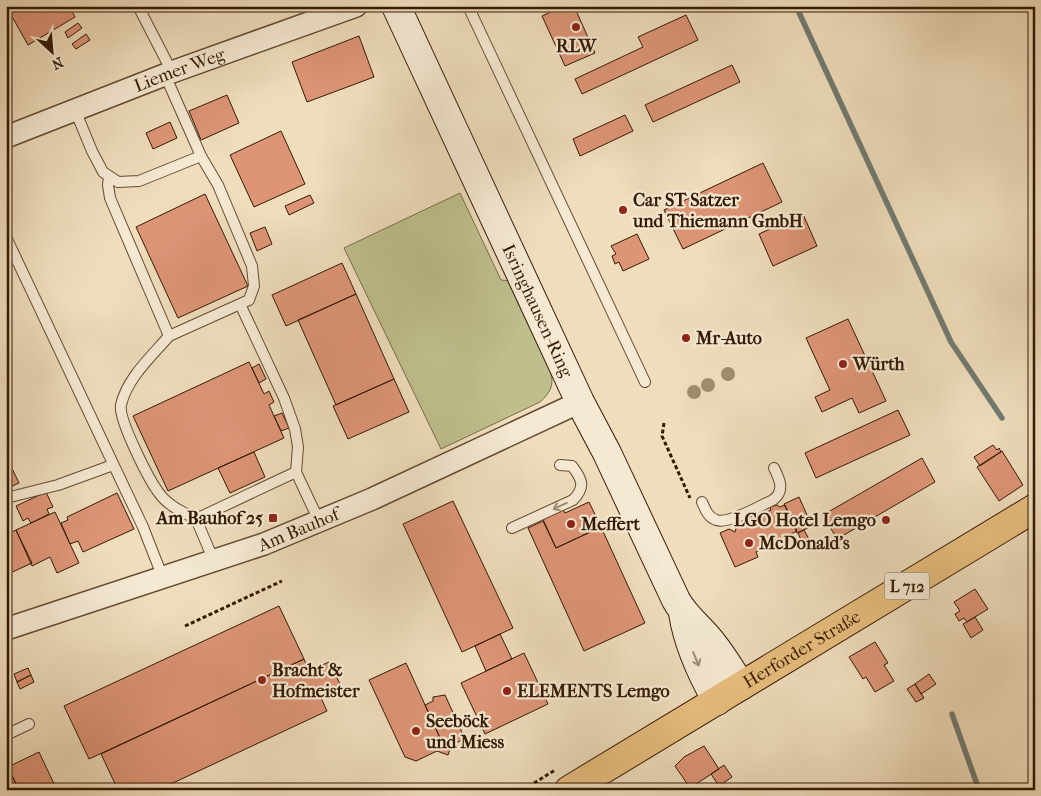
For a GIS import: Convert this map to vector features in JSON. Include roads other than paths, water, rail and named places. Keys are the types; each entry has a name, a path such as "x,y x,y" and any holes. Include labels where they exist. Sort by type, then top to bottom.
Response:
{"main road":[{"name":"Herforder Straße","path":"569,790 1035,508"}],"street":[{"name":"Liemer Weg","path":"6,137 168,74 356,6"},
{"name":"Isringhausen-Ring","path":"396,6 580,402 607,453 672,592 683,613 710,640 741,686"},
{"name":"Am Bauhof","path":"6,629 264,544 372,498 580,402"},
{"name":"Isringhausen-Ring","path":"683,613 686,632 692,650 716,701"}],"lane":[{"path":"138,6 201,156 218,185 252,266 254,286 249,300 169,336 129,385 120,407 123,424 159,494 172,506 196,520 214,560"},
{"path":"468,6 645,382"},
{"path":"75,110 103,172 118,182 139,181 201,156"},
{"path":"109,176 110,198 169,336"},
{"path":"6,237 143,527 162,578"},
{"path":"240,304 284,398 295,429 298,447 296,472 319,520"},
{"path":"6,498 58,485 113,465"},
{"path":"512,528 573,500 578,494 581,486 580,476 572,466 560,465"},
{"path":"702,502 710,516 718,521 726,521 773,500 779,495 781,489 780,481 774,468"},
{"path":"196,520 296,472"},
{"path":"6,735 29,724"}],"waterway":[{"path":"796,6 951,342 1002,418"},
{"path":"952,714 979,790"}],"place":[{"name":"RLW","path":"576,27"},
{"name":"Car ST Satzer und Thiemann GmbH","path":"623,210"},
{"name":"Mr-Auto","path":"686,338"},
{"name":"Würth","path":"843,364"},
{"name":"Am Bauhof 25","path":"273,518"},
{"name":"LGO Hotel Lemgo","path":"886,520"},
{"name":"Meffert","path":"571,524"},
{"name":"McDonald's","path":"749,543"},
{"name":"Bracht & Hofmeister","path":"262,680"},
{"name":"ELEMENTS Lemgo","path":"507,691"},
{"name":"Seeböck und Miess","path":"416,731"}]}
